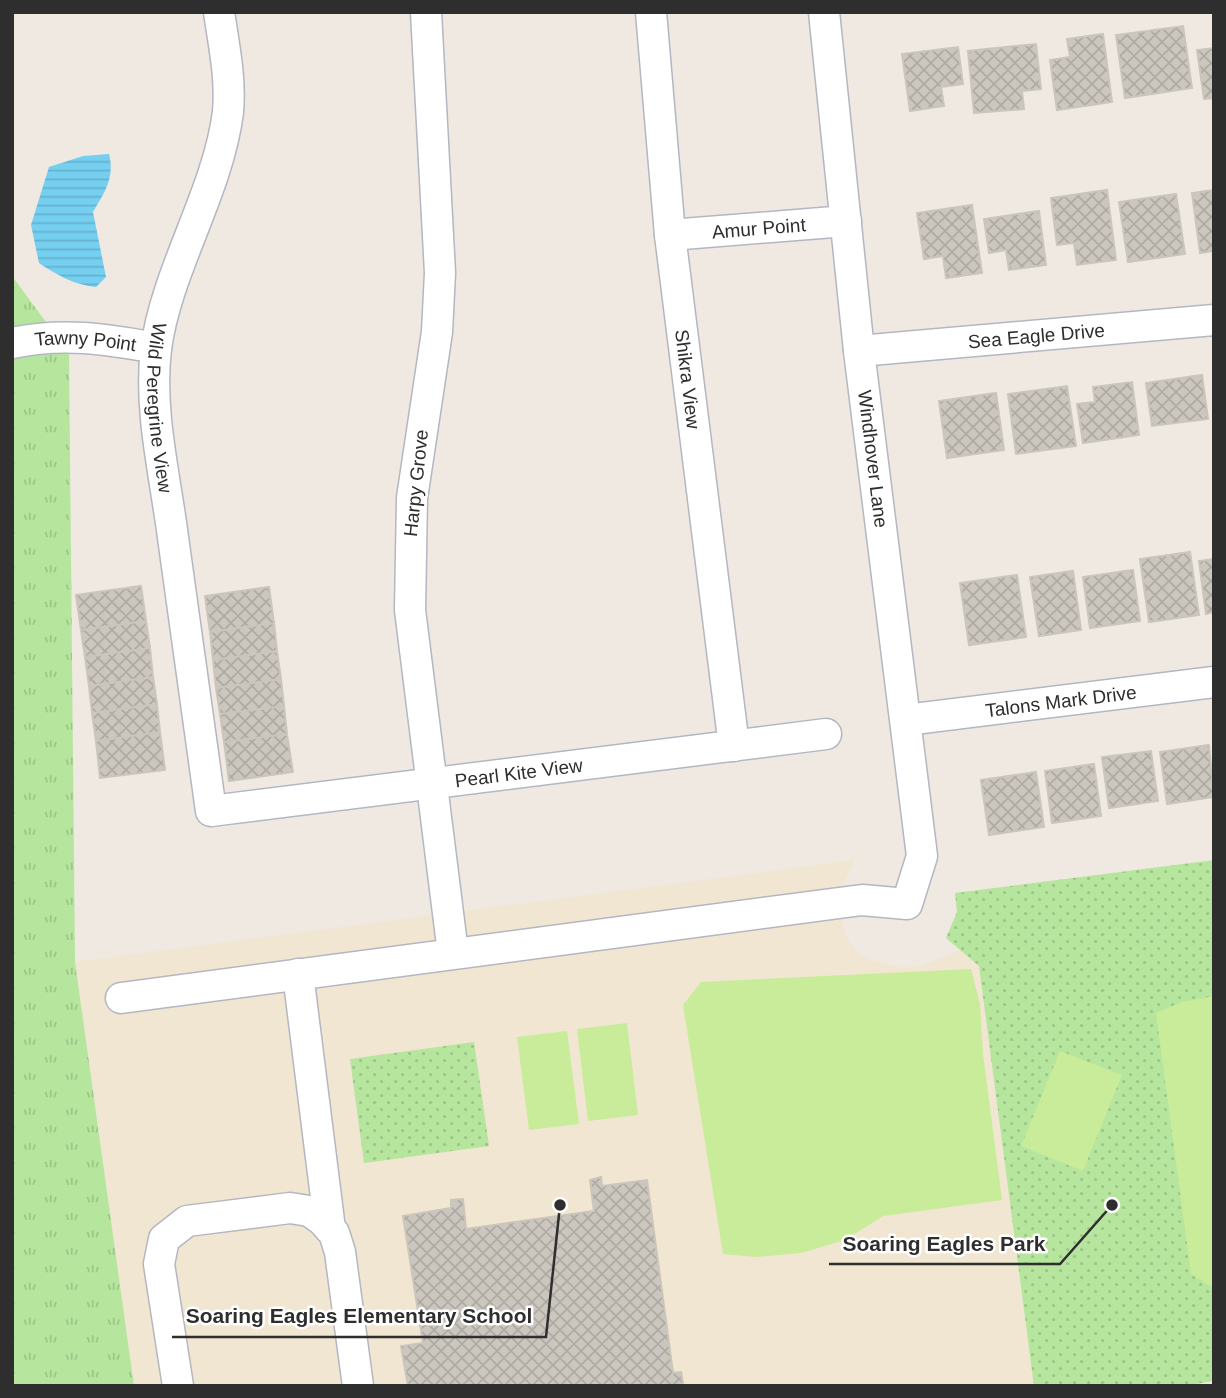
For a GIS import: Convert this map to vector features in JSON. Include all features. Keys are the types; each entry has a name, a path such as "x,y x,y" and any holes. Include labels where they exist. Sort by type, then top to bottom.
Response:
{"street":[{"name":"Wild Peregrine View","path":"211,811 155,402 156,348 220,150 228,112 229,74 219,12"},
{"name":"Harpy Grove","path":"426,12 440,273 437,332 412,498 410,610 453,953"},
{"name":"Shikra View","path":"651,12 670,235 733,746"},
{"name":"Windhover Lane","path":"453,953 862,900 907,904 922,856 859,351 824,12"},
{"name":"Amur Point","path":"670,235 846,221"},
{"name":"Sea Eagle Drive","path":"859,351 1214,320"},
{"name":"Tawny Point","path":"12,342 63,335 94,337 156,348"},
{"name":"Talons Mark Drive","path":"906,720 1214,682"},
{"name":"Pearl Kite View","path":"211,811 825,734"},
{"path":"121,998 453,953"},
{"path":"298,974 330,1229 340,1252 358,1386"},
{"path":"178,1386 159,1264 164,1239 187,1221 290,1208 309,1211 330,1229"}],"shaded area":[{"path":"855,860 838,895 845,934 856,951 868,959 903,968 920,966 961,950 979,966 1034,1386 134,1386 75,962"}],"green space":[{"path":"12,276 69,353 75,962 134,1386 12,1386"},
{"path":"1214,860 1214,1381 1183,1386 1034,1386 979,966 946,938 957,912 955,893"},
{"path":"971,969 980,1004 983,1054 1002,1200 883,1216 845,1240 801,1253 756,1257 723,1254 683,1005 701,982"},
{"path":"1214,996 1214,1286 1210,1286 1191,1274 1156,1013 1182,1002"},
{"path":"627,1023 638,1115 588,1121 577,1029"},
{"path":"567,1031 579,1124 529,1130 517,1037"},
{"path":"474,1042 489,1146 364,1163 350,1059"},
{"path":"1060,1051 1122,1075 1083,1171 1021,1146"}],"water":[{"path":"109,154 110,177 93,212 106,277 96,287 66,279 39,263 31,225 49,167 83,156"}],"building":[{"path":"1183,26 1192,88 1125,98 1116,35"},
{"path":"1103,34 1112,102 1057,110 1050,60 1070,57 1067,39"},
{"path":"1036,44 1041,89 1022,91 1024,109 974,113 968,51"},
{"path":"958,47 963,84 941,87 944,106 910,111 902,54"},
{"path":"1214,48 1214,98 1204,99 1197,50"},
{"path":"1107,190 1116,260 1077,265 1074,243 1057,245 1051,198"},
{"path":"1214,190 1214,251 1200,253 1192,193"},
{"path":"1176,194 1185,254 1128,262 1119,202"},
{"path":"972,205 982,273 946,278 943,256 924,259 917,213"},
{"path":"1039,211 1046,265 1009,270 1006,250 989,253 984,219"},
{"path":"1202,375 1208,419 1152,426 1146,383"},
{"path":"1132,382 1139,435 1083,443 1077,404 1095,402 1093,387"},
{"path":"1067,386 1076,446 1016,454 1008,394"},
{"path":"996,393 1004,450 947,458 939,401"},
{"path":"1190,552 1199,615 1149,622 1140,559"},
{"path":"1214,559 1214,612 1206,614 1199,561"},
{"path":"1133,570 1140,621 1090,628 1083,577"},
{"path":"1073,571 1081,630 1039,636 1030,577"},
{"path":"1017,575 1026,637 969,645 960,583"},
{"path":"141,586 146,621 81,630 76,595"},
{"path":"269,587 274,623 210,632 205,596"},
{"path":"146,621 150,648 85,657 81,630"},
{"path":"274,623 277,651 213,660 210,632"},
{"path":"150,648 153,677 89,686 85,657"},
{"path":"277,651 281,679 216,688 213,660"},
{"path":"153,677 157,704 92,713 89,686"},
{"path":"281,679 284,706 220,714 216,688"},
{"path":"157,704 160,732 96,741 92,713"},
{"path":"284,706 287,734 224,742 220,714"},
{"path":"160,732 165,770 100,778 96,741"},
{"path":"287,734 293,772 229,781 224,742"},
{"path":"1209,745 1214,797 1167,804 1160,752"},
{"path":"1151,751 1158,801 1109,808 1102,757"},
{"path":"1094,764 1101,816 1052,823 1045,771"},
{"path":"1036,772 1044,827 989,835 981,780"},
{"path":"601,1177 602,1186 647,1180 673,1373 681,1372 683,1383 676,1386 408,1386 401,1346 423,1343 403,1216 451,1208 451,1200 463,1199 466,1229 594,1211 590,1180"}],"place":[{"name":"Soaring Eagles Elementary School","path":"560,1205"},
{"name":"Soaring Eagles Park","path":"1112,1205"}]}
